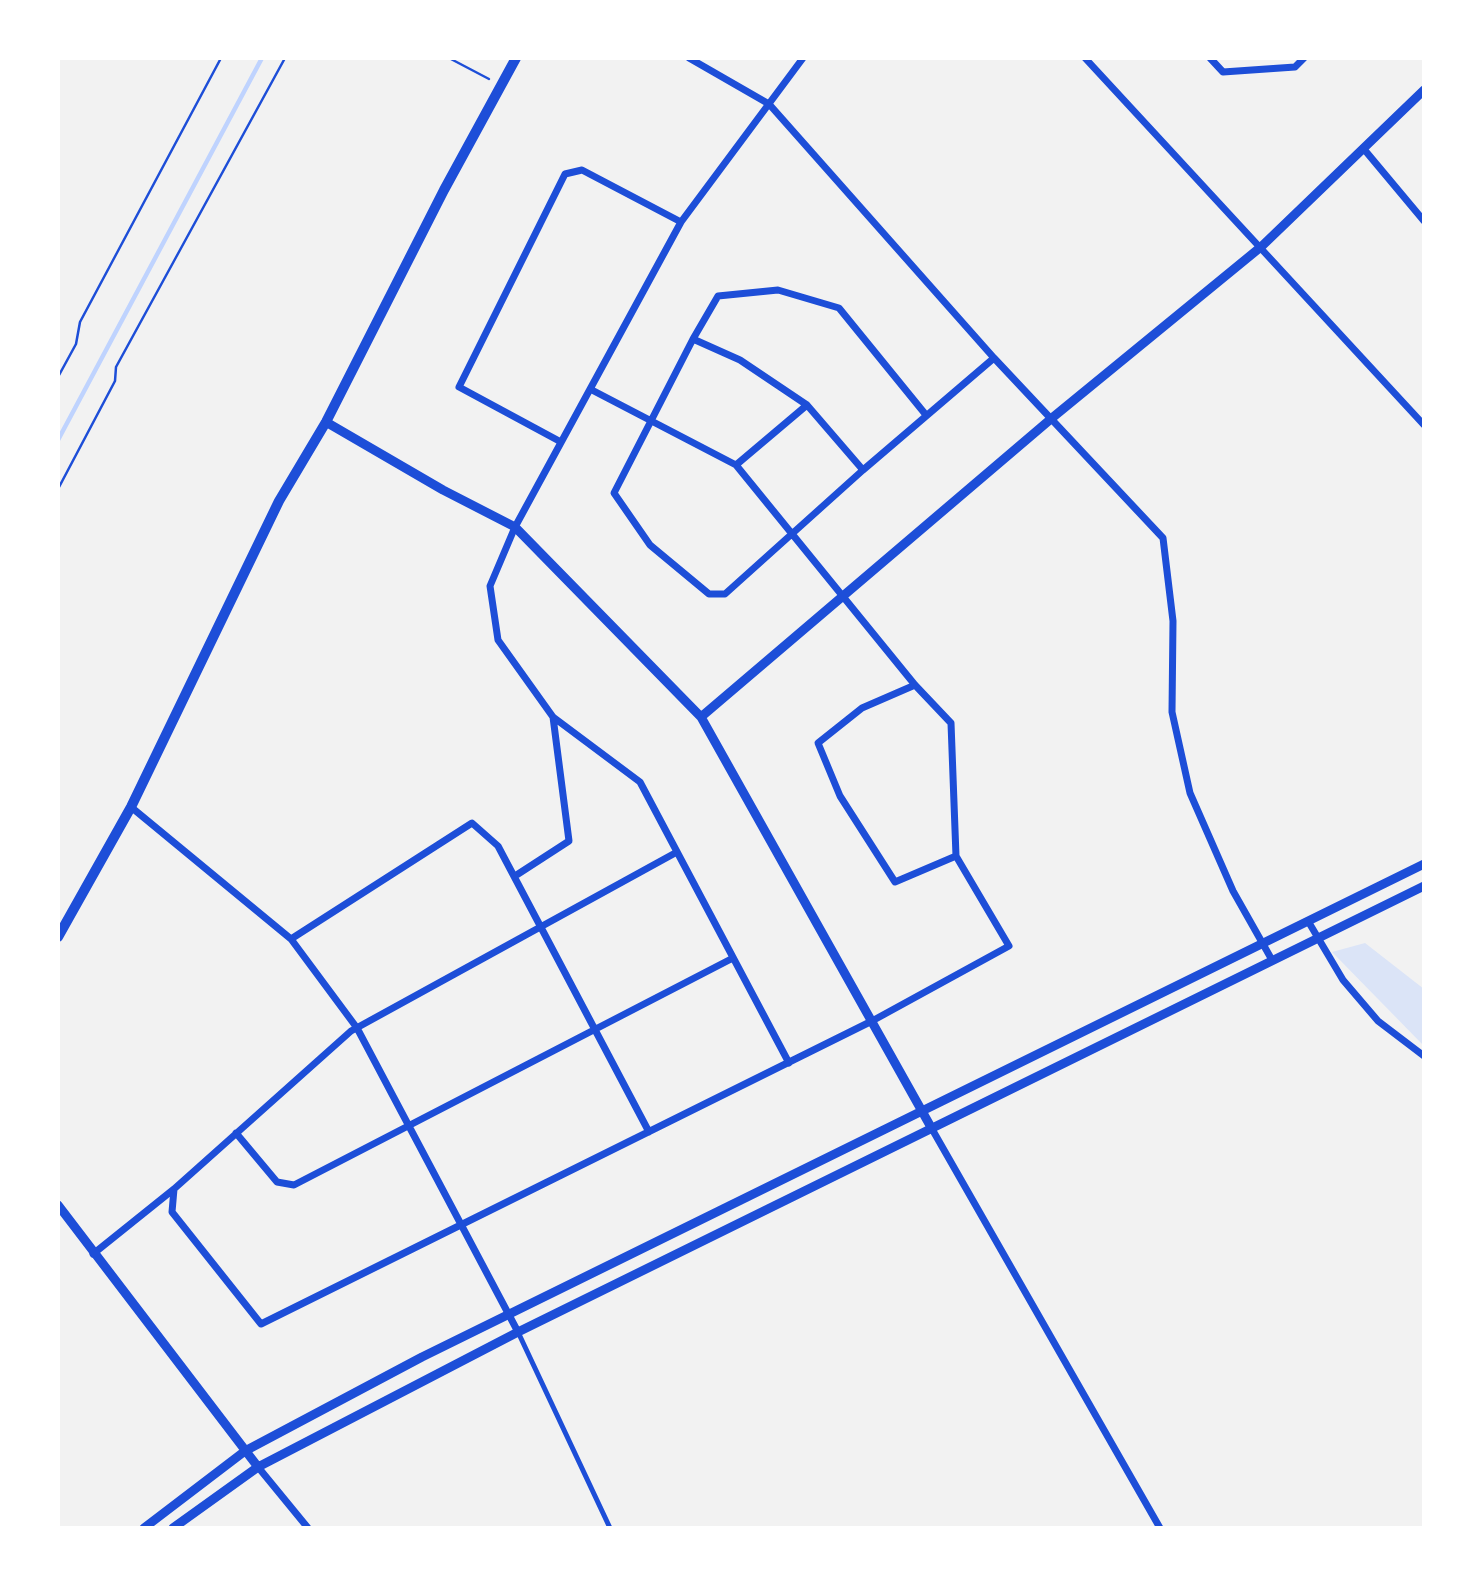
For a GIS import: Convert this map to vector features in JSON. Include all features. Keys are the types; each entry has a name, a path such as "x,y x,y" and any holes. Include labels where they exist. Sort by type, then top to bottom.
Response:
{"main road":[{"path":"58,937 131,807 279,501 326,422 499,85 516,58"}],"street":[{"path":"689,58 768,104 994,358 1163,538 1173,621 1172,712 1190,793 1233,891 1272,960"},
{"path":"789,1063 640,782 554,717 498,640 490,586 515,527 681,222 803,58"},
{"path":"1085,58 1262,246 1424,425"},
{"path":"1210,58 1223,72 1295,67 1304,58"},
{"path":"701,717 1052,418 1262,246 1424,90"},
{"path":"1363,148 1424,221"},
{"path":"561,442 459,387 565,174 582,170 681,222"},
{"path":"926,415 839,308 778,290 718,296 614,493 650,545 709,594 725,594 791,533 994,358"},
{"path":"693,339 740,360 807,405 863,470"},
{"path":"174,1189 172,1212 261,1324 789,1063 1009,946 956,856 951,723 915,685 736,465 590,389"},
{"path":"736,465 807,405"},
{"path":"326,422 443,490 515,527 701,717 1160,1528"},
{"path":"915,685 862,708 818,743 840,796 895,882 956,856"},
{"path":"515,876 569,841 554,717"},
{"path":"131,807 291,939 357,1028 518,1332 610,1528"},
{"path":"291,939 472,823 498,846 649,1132"},
{"path":"93,1254 174,1189 357,1028 541,924 677,852"},
{"path":"144,1528 245,1451 508,1313 1424,864"},
{"path":"173,1528 258,1467 518,1332 1424,886"},
{"path":"1308,920 1343,980 1378,1021 1424,1056"},
{"path":"236,1133 276,1182 293,1185 733,958"},
{"path":"58,1205 245,1451 308,1528"}],"path":[{"path":"58,377 76,344 80,322 221,58"},
{"path":"58,489 115,381 116,367 285,58"},
{"path":"449,58 499,85"}],"shaded area":[{"path":"1365,943 1424,989 1424,1046 1332,952"}],"waterway":[{"path":"58,440 262,58"}]}
